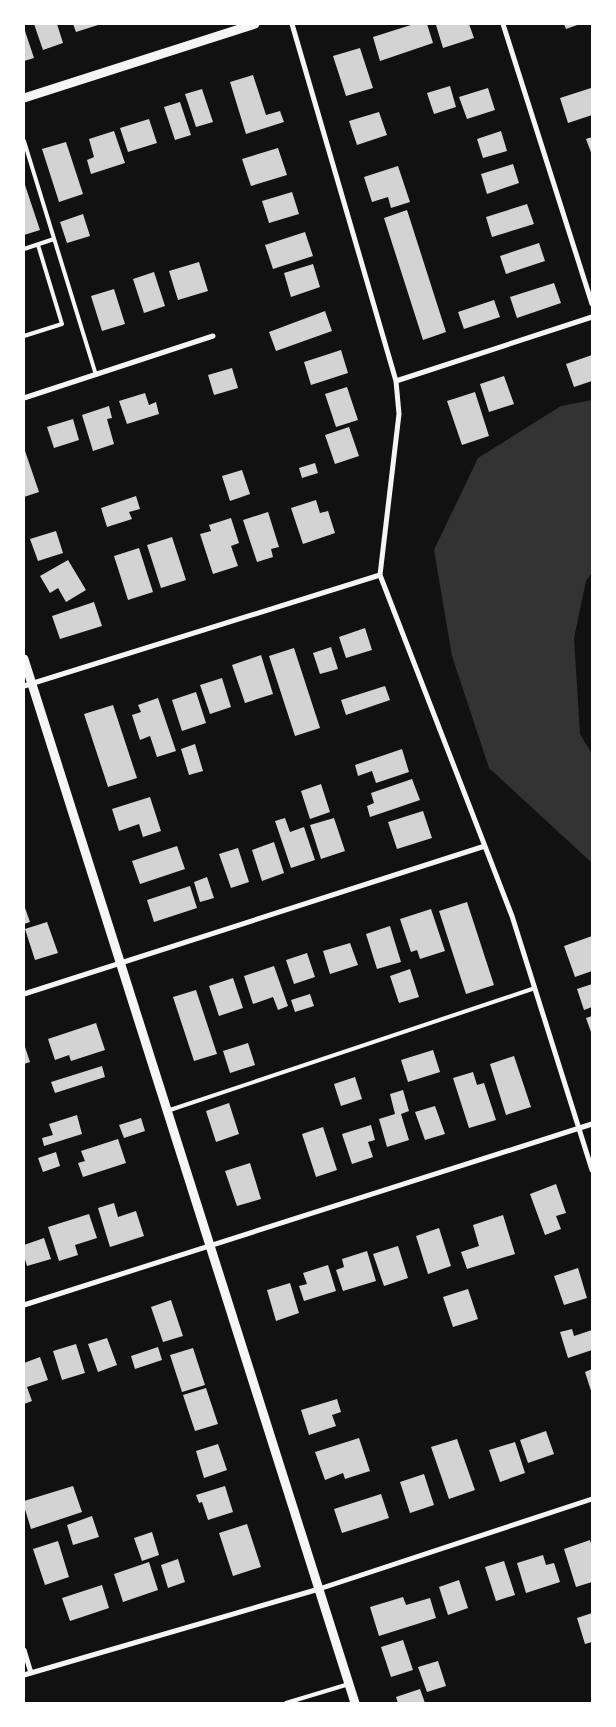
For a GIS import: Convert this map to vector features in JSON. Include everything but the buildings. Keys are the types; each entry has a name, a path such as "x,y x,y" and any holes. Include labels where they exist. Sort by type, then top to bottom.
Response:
{"street":[{"path":"24,98 255,24"},
{"path":"292,24 396,382 399,414 380,575 512,916 592,1170"},
{"path":"503,24 592,304"},
{"path":"396,382 592,317"},
{"path":"24,398 213,336"},
{"path":"28,685 380,575"},
{"path":"24,660 28,685 120,963 355,1703"},
{"path":"24,994 485,846"},
{"path":"24,1305 211,1247 592,1124"},
{"path":"24,1675 319,1589 592,1499"},
{"path":"24,1650 31,1672"}],"lane":[{"path":"24,141 96,375"},
{"path":"24,249 54,240"},
{"path":"24,336 62,324 38,245"},
{"path":"167,1111 535,988"},
{"path":"286,1703 348,1684"}],"shaded area":[{"path":"592,400 592,572 586,581 574,638 580,734 592,754 592,863 489,768 452,656 434,550 478,458 561,406"}]}
